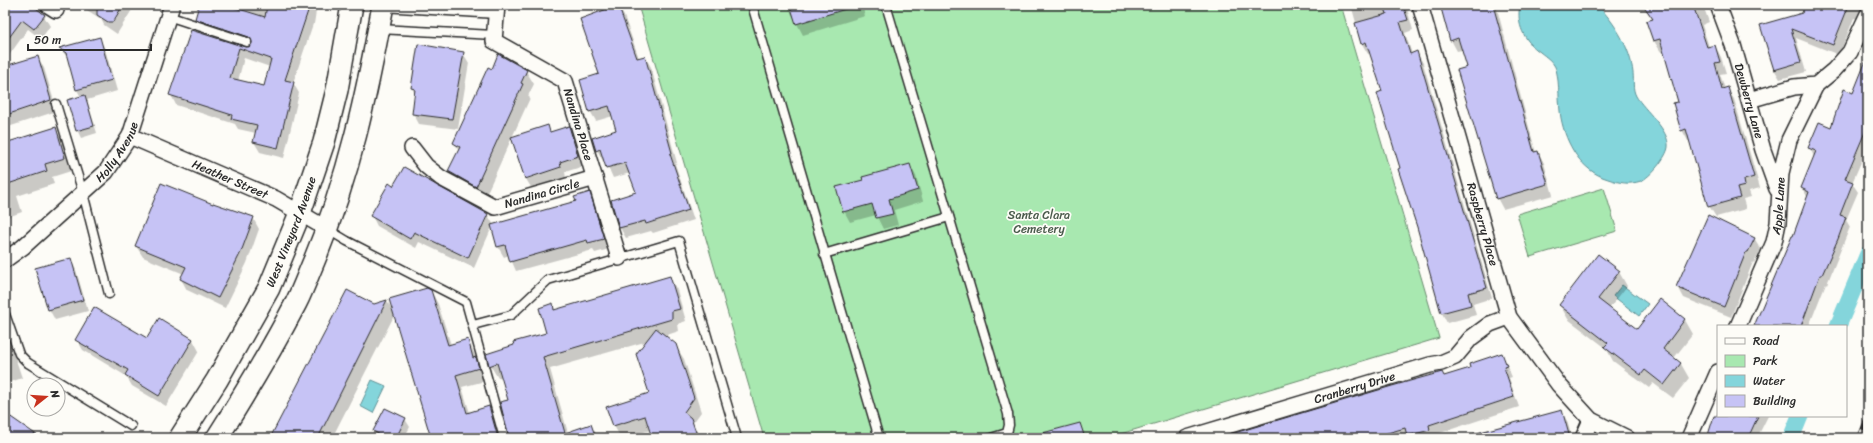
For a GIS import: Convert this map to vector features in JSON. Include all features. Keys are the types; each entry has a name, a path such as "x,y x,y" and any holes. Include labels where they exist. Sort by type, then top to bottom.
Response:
{"main road":[{"name":"West Vineyard Avenue","path":"180,438 217,380 269,288 300,213 324,142 337,90 352,5"},
{"path":"217,438 297,302 327,229 352,153 365,103 383,6"}],"street":[{"name":"Raspberry Place","path":"1420,5 1509,316 1559,385 1590,420 1627,438"},
{"name":"Dewberry Lane","path":"1718,5 1733,45 1779,197"},
{"name":"Holly Avenue","path":"5,260 23,247 106,172 130,136 170,10"},
{"path":"494,35 496,10"},
{"name":"Apple Lane","path":"1738,325 1774,242 1778,224 1781,173 1789,140 1816,85 1834,70 1850,52 1868,14"},
{"name":"Nandina Place","path":"494,35 494,40 565,81 619,258"},
{"path":"1749,100 1794,87 1816,85"},
{"name":"Heather Street","path":"130,136 276,200 327,229"},
{"name":"Nandina Circle","path":"412,148 426,166 441,178 495,207 595,178"},
{"name":"Cranberry Drive","path":"1187,438 1441,363 1455,357 1464,350 1471,338 1490,324 1509,316"},
{"path":"1689,438 1717,374"},
{"path":"1583,438 1590,420"}],"lane":[{"path":"752,5 879,438"},
{"path":"886,5 1009,420 1007,433 991,438"},
{"path":"383,6 496,10"},
{"path":"170,10 247,42"},
{"path":"379,29 494,35"},
{"path":"56,104 83,193 109,294"},
{"path":"824,254 949,217"},
{"path":"327,229 347,241 466,302 504,438"},
{"path":"473,325 510,315 548,280 679,241 737,438"},
{"path":"5,314 19,354 28,363 131,426"}],"green space":[{"name":"Santa Clara Cemetery","path":"638,5 1341,5 1439,338 1107,438 764,438"},
{"path":"1604,188 1617,231 1530,257 1517,214"}],"water":[{"path":"1520,5 1597,5 1610,19 1621,36 1629,54 1632,64 1636,96 1661,127 1668,141 1665,156 1658,166 1645,179 1628,183 1608,179 1590,170 1576,155 1563,128 1555,66 1547,57 1534,48 1522,32 1519,19"},
{"path":"1622,285 1648,304 1639,316 1613,296"},
{"path":"372,380 386,386 373,413 360,406"}],"building":[{"path":"5,5 32,5 45,15 34,29 22,20 5,43"},
{"path":"100,5 123,5 113,22 108,22 97,15 97,10"},
{"path":"199,5 226,5 265,17 267,5 310,5 285,80 294,82 278,148 253,142 257,125 231,119 232,115 169,95 191,30 245,47 250,46 252,43 249,37 195,19","holes":["239,48 271,59 264,86 230,78"]},
{"path":"618,5 637,58 645,56 672,153 670,154 689,210 646,224 645,221 619,228 611,200 636,192 625,163 606,168 600,149 596,151 592,138 616,130 609,106 589,112 580,80 599,74 580,19"},
{"path":"790,5 848,5 849,8 796,24"},
{"path":"1403,5 1408,20 1400,22 1410,54 1417,51 1487,288 1468,293 1471,305 1441,313 1377,93 1382,91 1366,42 1361,44 1355,23 1387,14 1385,8"},
{"path":"1453,5 1493,5 1534,152 1538,151 1548,184 1496,199 1457,70 1467,67 1458,38 1450,41 1441,8"},
{"path":"1643,5 1693,5 1707,47 1715,45 1720,62 1715,63 1722,89 1728,87 1754,177 1744,180 1745,186 1737,188 1740,198 1708,207 1686,129 1681,131 1673,103 1678,102 1660,39 1653,41 1646,21 1653,19"},
{"path":"1805,5 1849,5 1833,45 1791,29 1801,62 1774,70 1760,25 1802,13"},
{"path":"100,37 112,80 76,90 66,53 59,48"},
{"path":"418,44 464,52 452,119 412,114 415,89 411,88"},
{"path":"498,54 527,70 521,83 523,84 476,187 448,171 460,147 453,143 488,67 492,69"},
{"path":"38,56 51,100 9,114 5,101 5,66"},
{"path":"1867,58 1868,125 1845,179 1853,182 1840,215 1846,217 1838,239 1822,275 1820,275 1801,325 1754,325 1793,236 1809,192 1801,188 1816,151 1808,148 1819,122 1831,127 1844,89 1853,93"},
{"path":"85,95 94,126 76,131 67,100"},
{"path":"548,125 550,132 569,126 578,156 560,162 561,167 525,179 511,137"},
{"path":"56,127 65,158 45,164 47,171 5,185 5,143"},
{"path":"910,164 918,190 889,199 893,214 876,218 872,204 843,212 836,187 863,180 862,177"},
{"path":"404,167 488,214 468,258 414,232 410,239 370,216 389,183 393,186"},
{"path":"161,183 213,204 254,217 241,252 218,298 180,279 186,267 135,246"},
{"path":"590,192 604,239 588,243 587,240 510,262 505,245 497,247 491,225 576,201 574,197"},
{"path":"1708,215 1755,238 1748,252 1746,252 1724,307 1676,287"},
{"path":"1598,254 1620,271 1598,299 1637,329 1660,299 1685,319 1663,349 1681,363 1664,385 1645,370 1641,375 1604,347 1608,343 1559,305"},
{"path":"71,258 83,300 48,310 35,268"},
{"path":"670,276 680,309 672,311 672,319 543,357 565,433 591,424 596,438 509,438 500,402 508,400 497,363 489,366 486,354 514,345 513,342 546,333 539,308 553,303 554,310"},
{"path":"427,288 431,290 448,345 468,339 473,358 476,357 479,368 456,375 467,413 489,406 498,438 431,438 389,299"},
{"path":"347,290 374,304 387,300 318,438 270,438"},
{"path":"94,307 147,338 159,318 193,339 159,396 125,375 128,370 75,340"},
{"path":"656,328 676,344 694,398 684,412 691,418 698,438 652,438 645,416 613,426 606,407 649,393 636,354"},
{"path":"1502,353 1507,366 1504,367 1514,397 1429,425 1430,430 1407,436 1405,428 1370,438 1232,438 1231,434 1392,386 1442,372 1444,376 1470,368 1469,364"},
{"path":"385,408 406,418 396,438 386,438 373,431"},
{"path":"1562,410 1570,438 1473,438 1473,434"},
{"path":"5,413 41,438 5,438"},
{"path":"1714,416 1758,417 1748,438 1707,438"},
{"path":"1080,423 1085,438 1040,438 1039,434"}],"waterway":[{"path":"1838,325 1868,254"},
{"path":"1791,438 1800,417"}],"railway":[{"path":"1859,438 1868,416"}]}
